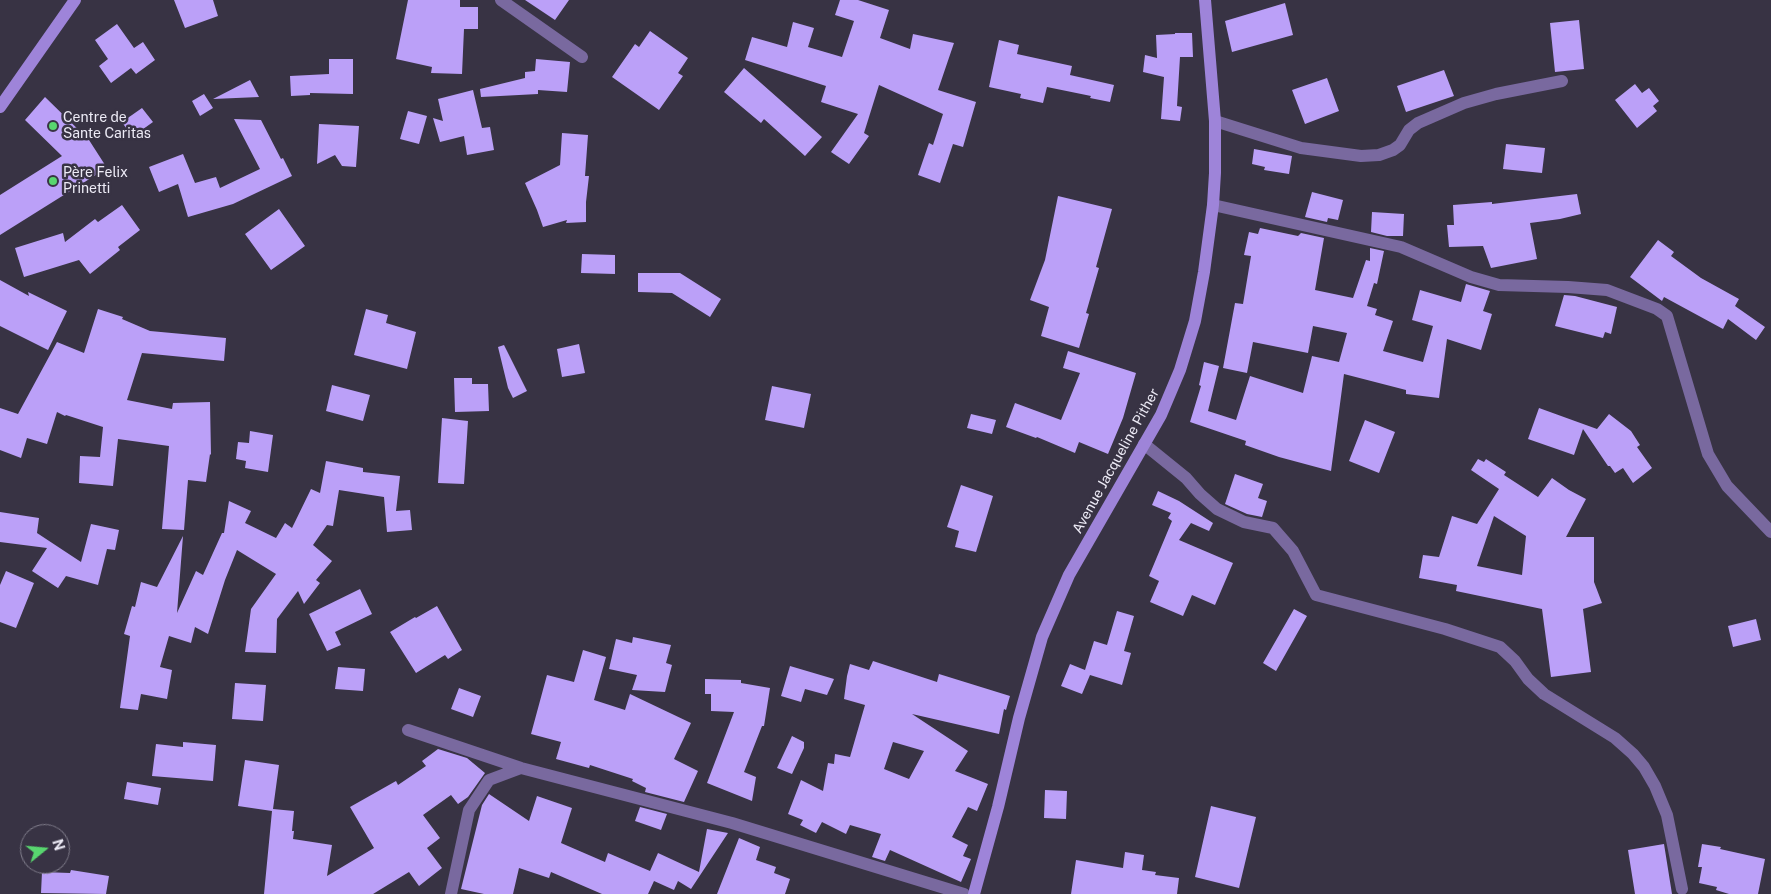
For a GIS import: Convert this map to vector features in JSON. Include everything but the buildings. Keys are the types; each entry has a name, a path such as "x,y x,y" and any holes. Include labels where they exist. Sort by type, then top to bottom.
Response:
{"street":[{"path":"0,107 75,0"},
{"path":"501,0 582,56"},
{"name":"Avenue Jacqueline Pither","path":"974,894 998,807 1028,684 1042,637 1069,575 1161,415 1172,392 1188,345 1200,297 1213,205 1215,173 1215,121 1205,0"},
{"path":"1215,121 1301,148 1361,156 1379,155 1394,150 1400,145 1409,130 1418,123 1464,103 1496,94 1562,81"},
{"path":"1213,205 1401,247 1471,277 1499,286 1568,287 1606,290 1657,309 1667,316 1708,454 1727,486 1771,532"},
{"path":"1144,444 1186,478 1217,509 1244,522 1273,528 1293,550 1316,595 1445,629 1500,647 1544,694 1615,738 1644,767 1655,786 1667,815 1682,889"},
{"path":"408,730 521,768 732,823 964,894"},
{"path":"451,894 469,810 489,780 521,768"}],"place":[{"name":"Centre de Sante Caritas","path":"53,126"},
{"name":"Père Felix Prinetti","path":"53,181"}]}
